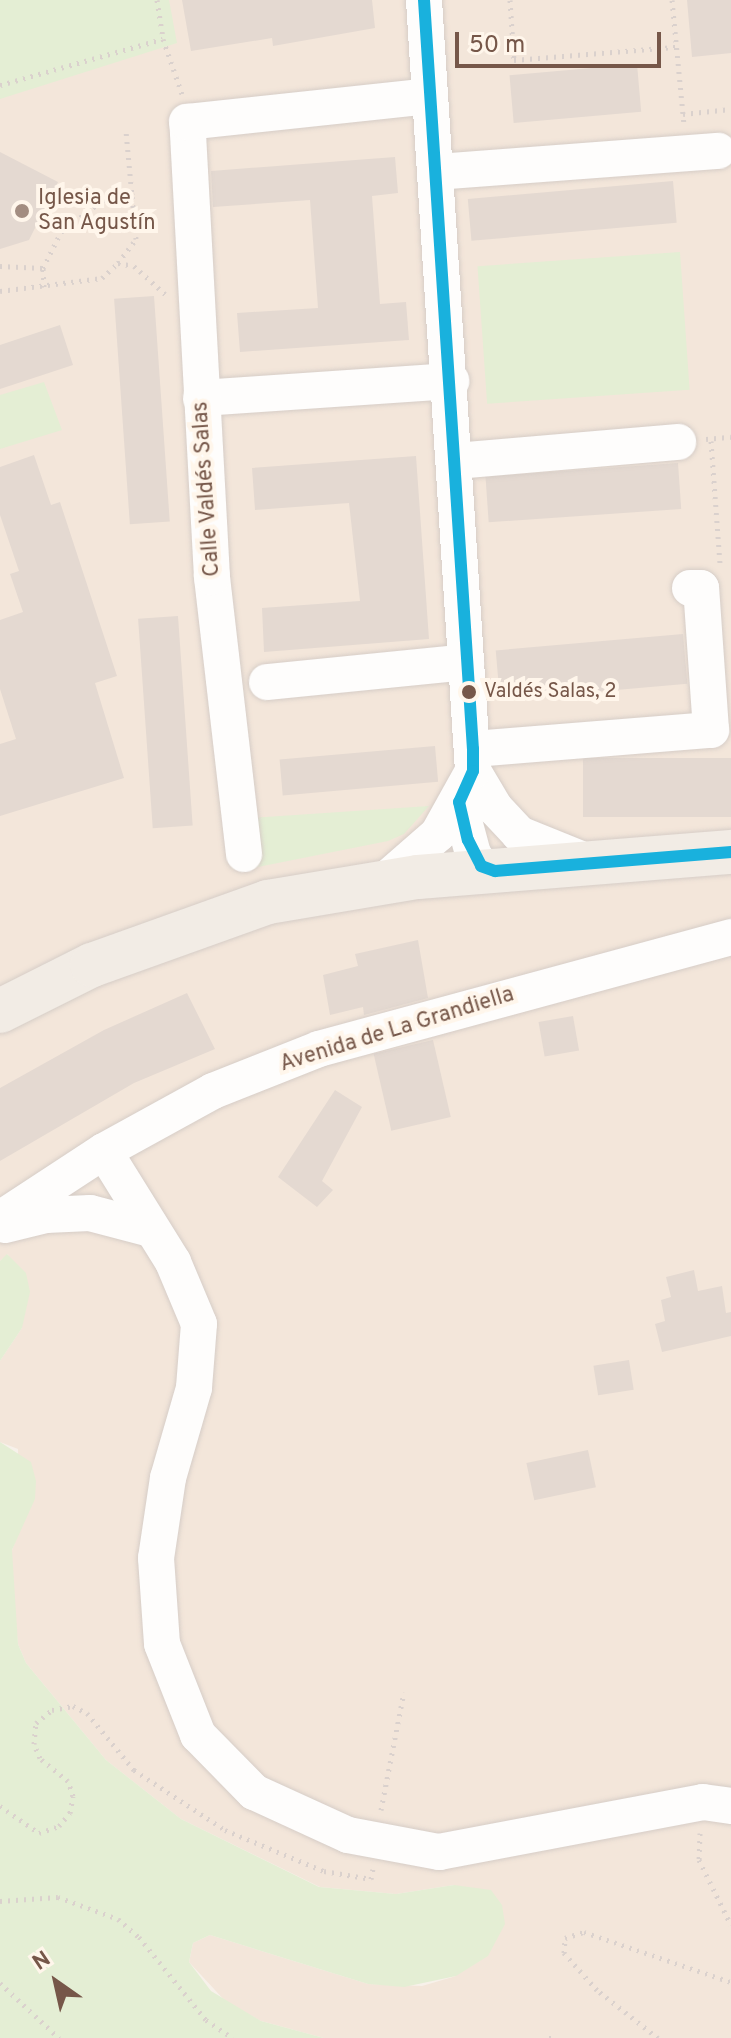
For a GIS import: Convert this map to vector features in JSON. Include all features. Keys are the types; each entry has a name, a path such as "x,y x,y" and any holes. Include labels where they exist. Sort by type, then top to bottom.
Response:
{"main road":[{"path":"1,1006 92,965 219,915 383,882 480,868 731,852"}],"street":[{"path":"424,0 456,461 468,774 480,868"},
{"path":"187,122 430,96"},
{"name":"Calle Valdés Salas","path":"187,122 212,577 244,854"},
{"path":"436,172 702,152"},
{"path":"201,398 451,381"},
{"path":"456,461 678,442"},
{"path":"468,774 711,730 701,588 690,588"},
{"path":"267,682 466,662"},
{"path":"468,774 519,834 589,862"},
{"path":"383,882 438,834 468,774"},
{"path":"480,868 490,838 495,808"},
{"name":"Avenida de La Grandiella","path":"0,1219 104,1151 213,1091 319,1049 731,937"},
{"path":"104,1151 173,1262 199,1324 194,1388 168,1478 156,1558 162,1644 198,1735 254,1792 348,1835 439,1852 717,1804"},
{"path":"0,1227 46,1215 90,1213 151,1229"}],"path":[{"path":"157,0 163,39 187,122"},
{"path":"510,0 514,60 677,47"},
{"path":"672,0 683,114 702,152"},
{"path":"0,85 163,39"},
{"path":"683,114 731,109"},
{"path":"0,291 102,278 118,263 136,239 126,132"},
{"path":"44,287 43,268 61,232 103,200 134,192"},
{"path":"118,263 134,266 160,288 197,336"},
{"path":"0,266 43,268"},
{"path":"717,1804 699,1860 731,1925"},
{"path":"0,1901 58,1897 118,1919 139,1937 206,2020 233,2038"},
{"path":"658,2038 597,1990 564,1953 565,1938 584,1932 731,1982"},
{"path":"0,1983 59,2038"}],"shaded area":[{"path":"0,0 731,0 731,2038 324,2038 261,2021 227,2003 189,1962 193,1943 210,1935 368,1984 422,1986 456,1976 454,1885 396,1894 320,1887 181,1819 106,1760 26,1663 18,1644 12,1588 12,1550 19,1532 18,1449 0,1442 0,1361 22,1328 8,1254 0,1261"}],"green space":[{"path":"0,0 169,0 177,43 0,99"},
{"path":"680,252 690,390 487,404 477,266"},
{"path":"44,382 62,430 0,449 0,395"},
{"path":"429,806 404,834 388,841 253,868 250,818"},
{"path":"7,1254 26,1273 30,1292 22,1328 0,1361 0,1261"},
{"path":"0,1442 31,1462 36,1481 35,1499 12,1550 18,1644 26,1663 106,1760 181,1819 319,1887 396,1894 454,1885 491,1890 502,1905 505,1924 488,1956 456,1976 404,1987 368,1984 210,1935 193,1943 189,1962 211,1991 261,2021 324,2038 0,2038"}],"building":[{"path":"182,0 372,0 375,28 273,46 272,38 191,51"},
{"path":"687,0 731,0 731,53 692,57"},
{"path":"637,64 641,112 514,123 509,75"},
{"name":"Iglesia de San Agustín","path":"0,152 58,182 29,240 0,249"},
{"path":"395,157 398,193 372,196 380,304 406,302 409,340 240,352 237,313 318,308 310,200 213,207 211,171"},
{"path":"673,181 677,223 471,241 468,199"},
{"path":"154,296 170,521 130,524 114,299"},
{"path":"60,325 73,365 0,389 0,345"},
{"path":"34,455 51,505 60,502 117,676 95,683 124,778 0,816 0,744 16,739 0,689 0,620 23,612 10,574 19,571 0,515 0,467"},
{"path":"416,456 429,639 264,652 262,608 360,601 349,503 255,510 252,468"},
{"path":"678,463 681,509 489,522 485,476"},
{"path":"178,616 193,825 153,828 138,619"},
{"path":"683,634 687,684 500,700 496,650"},
{"path":"435,746 438,782 283,795 280,760"},
{"path":"583,758 731,758 731,817 583,817"},
{"path":"418,940 428,998 364,1015 363,1007 330,1015 323,975 358,966 355,954"},
{"path":"187,993 215,1049 134,1083 0,1161 0,1088 104,1030"},
{"path":"573,1016 579,1050 545,1057 539,1022"},
{"path":"433,1040 451,1117 391,1131 374,1054"},
{"path":"335,1090 362,1107 322,1181 333,1190 317,1207 278,1177"},
{"path":"694,1270 698,1291 722,1286 726,1313 731,1312 731,1336 662,1352 655,1324 665,1321 661,1300 671,1297 666,1277"},
{"path":"629,1360 634,1390 598,1395 593,1366"},
{"path":"588,1450 596,1487 534,1500 526,1463"}],"transit line":[{"path":"424,0 473,749 473,771 459,802 468,840 481,866 495,871 731,852"}],"place":[{"name":"Iglesia de San Agustín","path":"22,211"},
{"name":"Valdés Salas, 2","path":"469,692"}]}
